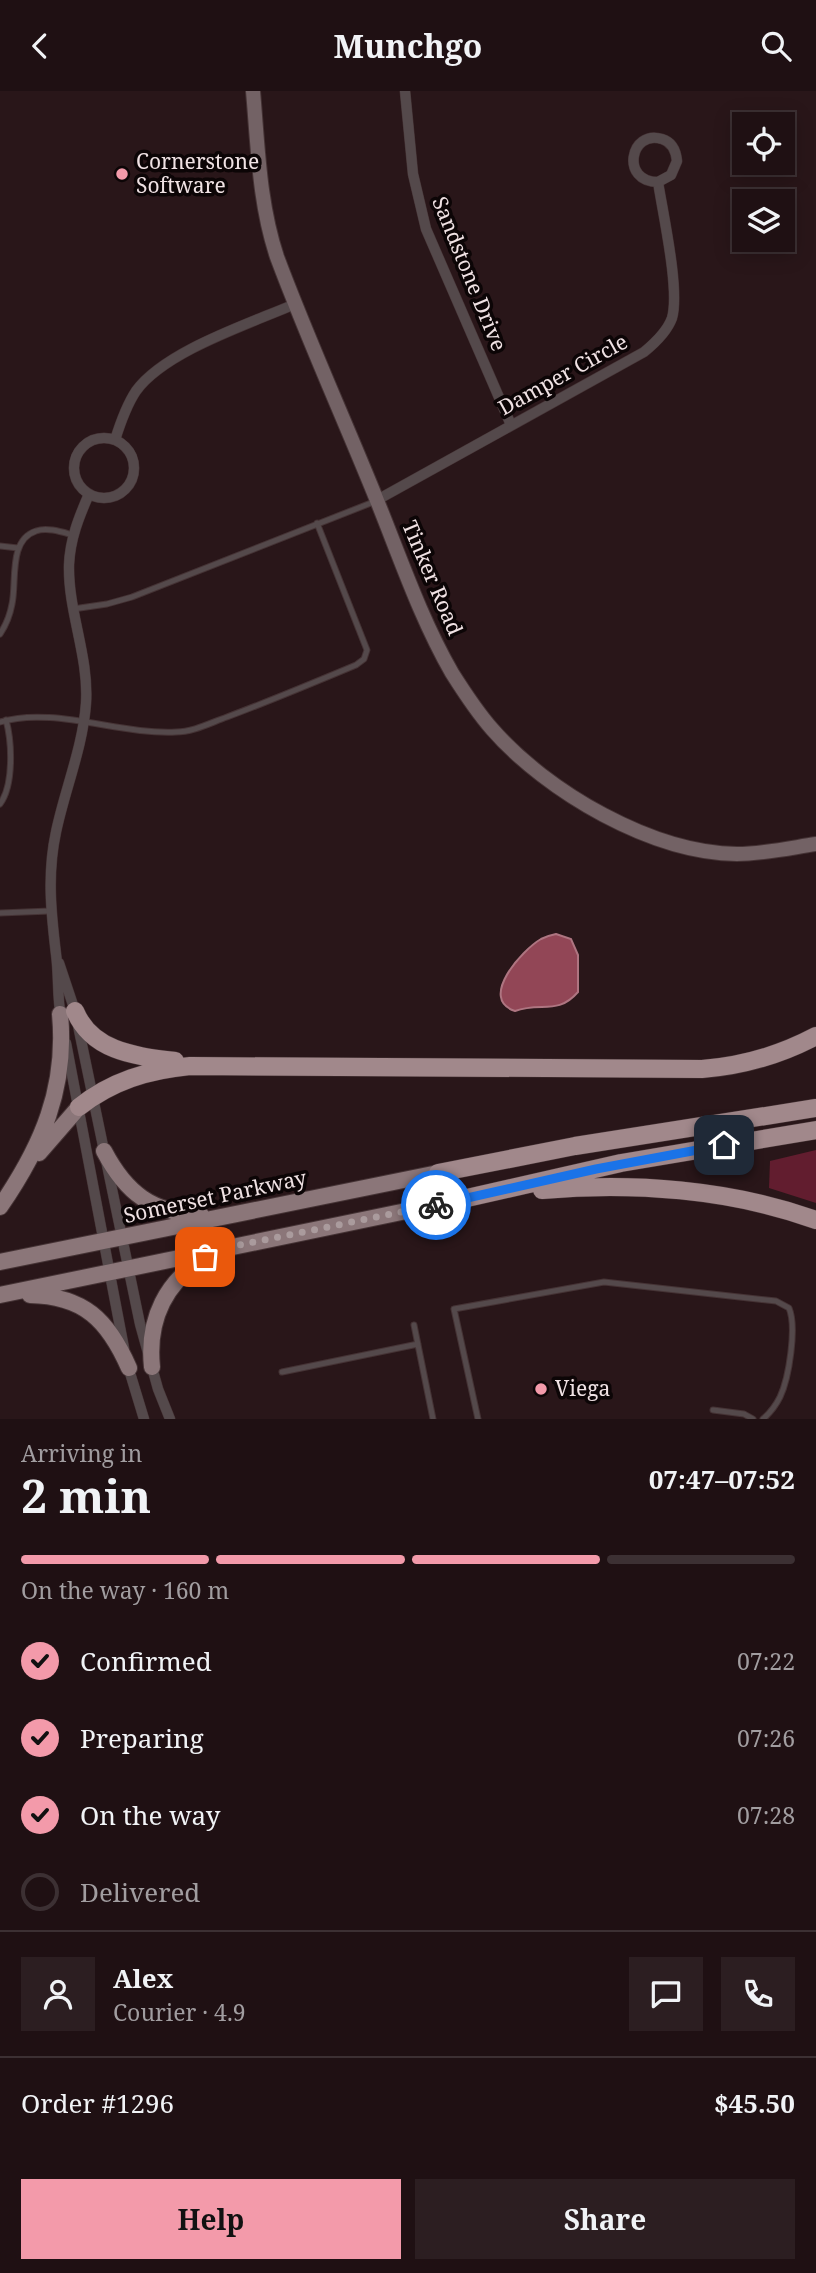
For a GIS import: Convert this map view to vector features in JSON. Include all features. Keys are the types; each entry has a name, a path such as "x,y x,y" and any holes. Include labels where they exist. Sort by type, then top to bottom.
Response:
{"highway":[{"path":"68,1012 91,1035 117,1050 175,1061 235,1065"},
{"path":"86,1102 115,1084 145,1073 190,1066 702,1069 755,1060 816,1036"},
{"path":"439,1173 575,1146 816,1108"},
{"path":"445,1203 621,1163 816,1130"},
{"path":"445,1203 522,1192 610,1186 729,1198 816,1220"}],"main road":[{"path":"23,1174 43,1130 57,1088 68,1012"},
{"path":"0,1207 56,1131 86,1102"},
{"path":"104,1151 130,1188 156,1207 191,1215 235,1214"},
{"name":"Somerset Parkway","path":"0,1262 439,1173"},
{"path":"0,1295 445,1203"},
{"path":"152,1367 151,1335 165,1295 188,1269 224,1248"},
{"path":"0,1295 47,1296 68,1299 80,1305 109,1331 128,1369"}],"street":[{"name":"Tinker Road","path":"253,91 265,215 276,257 414,594 452,671 493,730 544,776 570,794 624,824 683,846 736,854 816,844"},
{"name":"Sandstone Drive","path":"405,91 413,174 426,229 511,425"},
{"path":"652,138 667,141 676,153 676,168 658,182 651,182 639,175 633,163 633,156 639,144 652,138"},
{"name":"Damper Circle","path":"377,500 644,352 655,343 671,321 675,294 658,182"},
{"path":"115,440 135,393 148,377 163,365 192,349 295,304"},
{"path":"115,440 124,446 133,460 134,471 125,490 110,498 99,498 89,494 77,480 75,467 78,455 91,442 115,440"},
{"path":"89,494 73,535 69,567 73,609 86,679 84,723 54,844 50,911 56,956 86,1102 103,1241 128,1369 144,1419"},
{"path":"56,956 86,1102 104,1151 152,1367 170,1419"}],"lane":[{"path":"73,609 132,597 377,500"},
{"path":"0,804 8,792 9,782 9,734 3,721 41,718 160,732 193,730 356,665 364,659 367,650 317,523"},
{"path":"0,634 12,605 18,548 37,530 73,535"},
{"path":"0,546 18,548"},
{"path":"0,913 50,911"},
{"path":"478,1419 454,1309 604,1282 776,1301 789,1308 793,1322 784,1388 780,1399 763,1419"},
{"path":"414,1325 433,1419"},
{"path":"282,1372 418,1345"},
{"path":"713,1409 744,1414 753,1419"}],"shaded area":[{"path":"556,934 571,939 578,955 578,992 556,1006 515,1011 505,1005 501,996 502,986 515,963 533,945"},
{"path":"816,1150 816,1203 769,1188 770,1161"}],"way so far":[{"path":"205,1257 224,1248 436,1205"}],"place":[{"name":"Cornerstone Software","path":"122,174"},
{"name":"Viega","path":"541,1389"}],"route":[{"path":"436,1205 596,1169 724,1145"}]}
